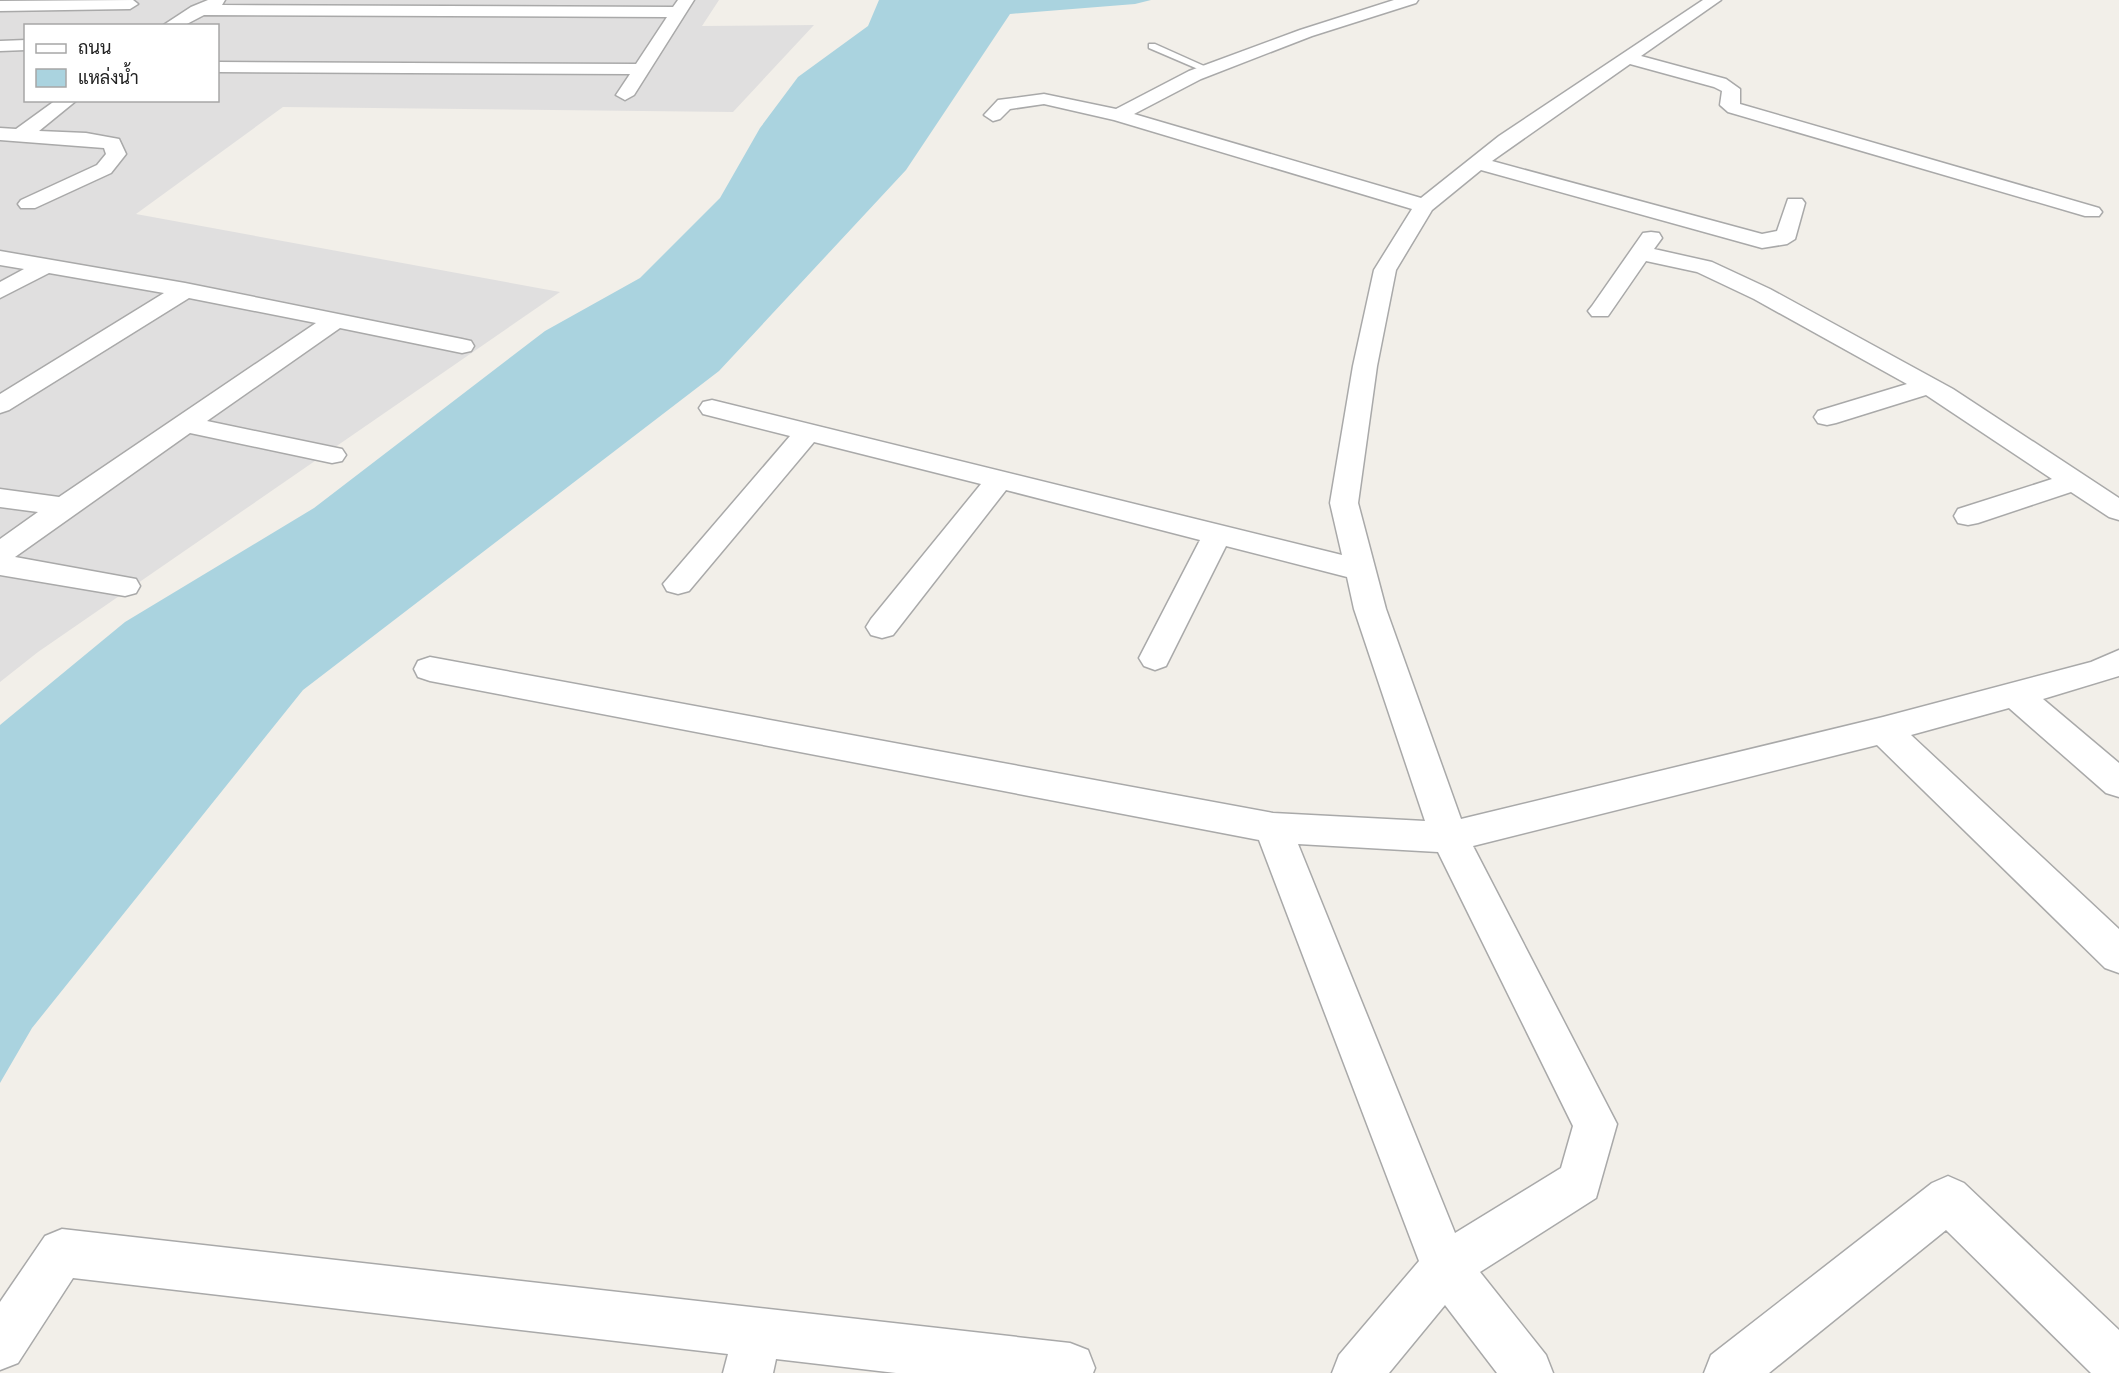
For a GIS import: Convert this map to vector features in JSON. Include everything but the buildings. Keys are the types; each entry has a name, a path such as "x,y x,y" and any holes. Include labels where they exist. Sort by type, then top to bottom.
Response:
{"street":[{"path":"173,24 219,0"},
{"path":"1118,114 1208,70 1306,33 1410,0"},
{"path":"1357,1373 1444,1267 1580,1182 1595,1124 1449,837 1370,609 1360,570 1344,503 1365,366 1385,270 1424,206 1506,140 1627,58 1699,2"},
{"path":"0,6 57,3 130,4"},
{"path":"197,10 682,6"},
{"path":"625,95 682,6"},
{"path":"0,46 24,45"},
{"path":"1627,58 1720,82 1731,89 1729,105 1734,108 2092,212"},
{"path":"219,68 642,69"},
{"path":"993,115 1004,104 1044,99 1118,114 1424,206"},
{"path":"22,134 65,102"},
{"path":"0,134 112,143 116,154 104,169 28,204"},
{"path":"1476,163 1762,240 1779,239 1787,234 1795,203"},
{"path":"1600,312 1646,245 1704,267 1752,289 1928,386 2119,511"},
{"path":"0,258 185,290 462,346"},
{"path":"0,291 47,265"},
{"path":"0,405 185,290"},
{"path":"0,554 64,507 335,321"},
{"path":"1827,417 1928,386"},
{"path":"712,408 1360,570"},
{"path":"186,424 332,455"},
{"path":"678,584 808,432"},
{"path":"882,627 999,480"},
{"path":"1968,516 2075,481"},
{"path":"0,498 64,507"},
{"path":"1155,658 1217,535"},
{"path":"0,565 125,586"},
{"path":"430,669 1273,828 1449,837 1883,730 2101,671 2119,663"},
{"path":"2014,694 2119,783"},
{"path":"1883,730 2119,955"},
{"path":"1273,828 1444,1267 1528,1373"},
{"path":"1730,1373 1948,1199 2119,1365"},
{"path":"0,1345 62,1253 753,1353 1070,1368"}],"lane":[{"path":"1152,46 1208,70"}],"shaded area":[{"path":"0,0 719,0 702,26 814,25 733,112 283,107 136,214 560,292 38,652 0,682"}],"water":[{"path":"879,0 1151,0 1135,4 1010,14 906,170 719,371 303,690 32,1028 0,1083 0,725 125,622 314,508 545,331 640,278 720,198 760,128 798,77 868,26"}]}
